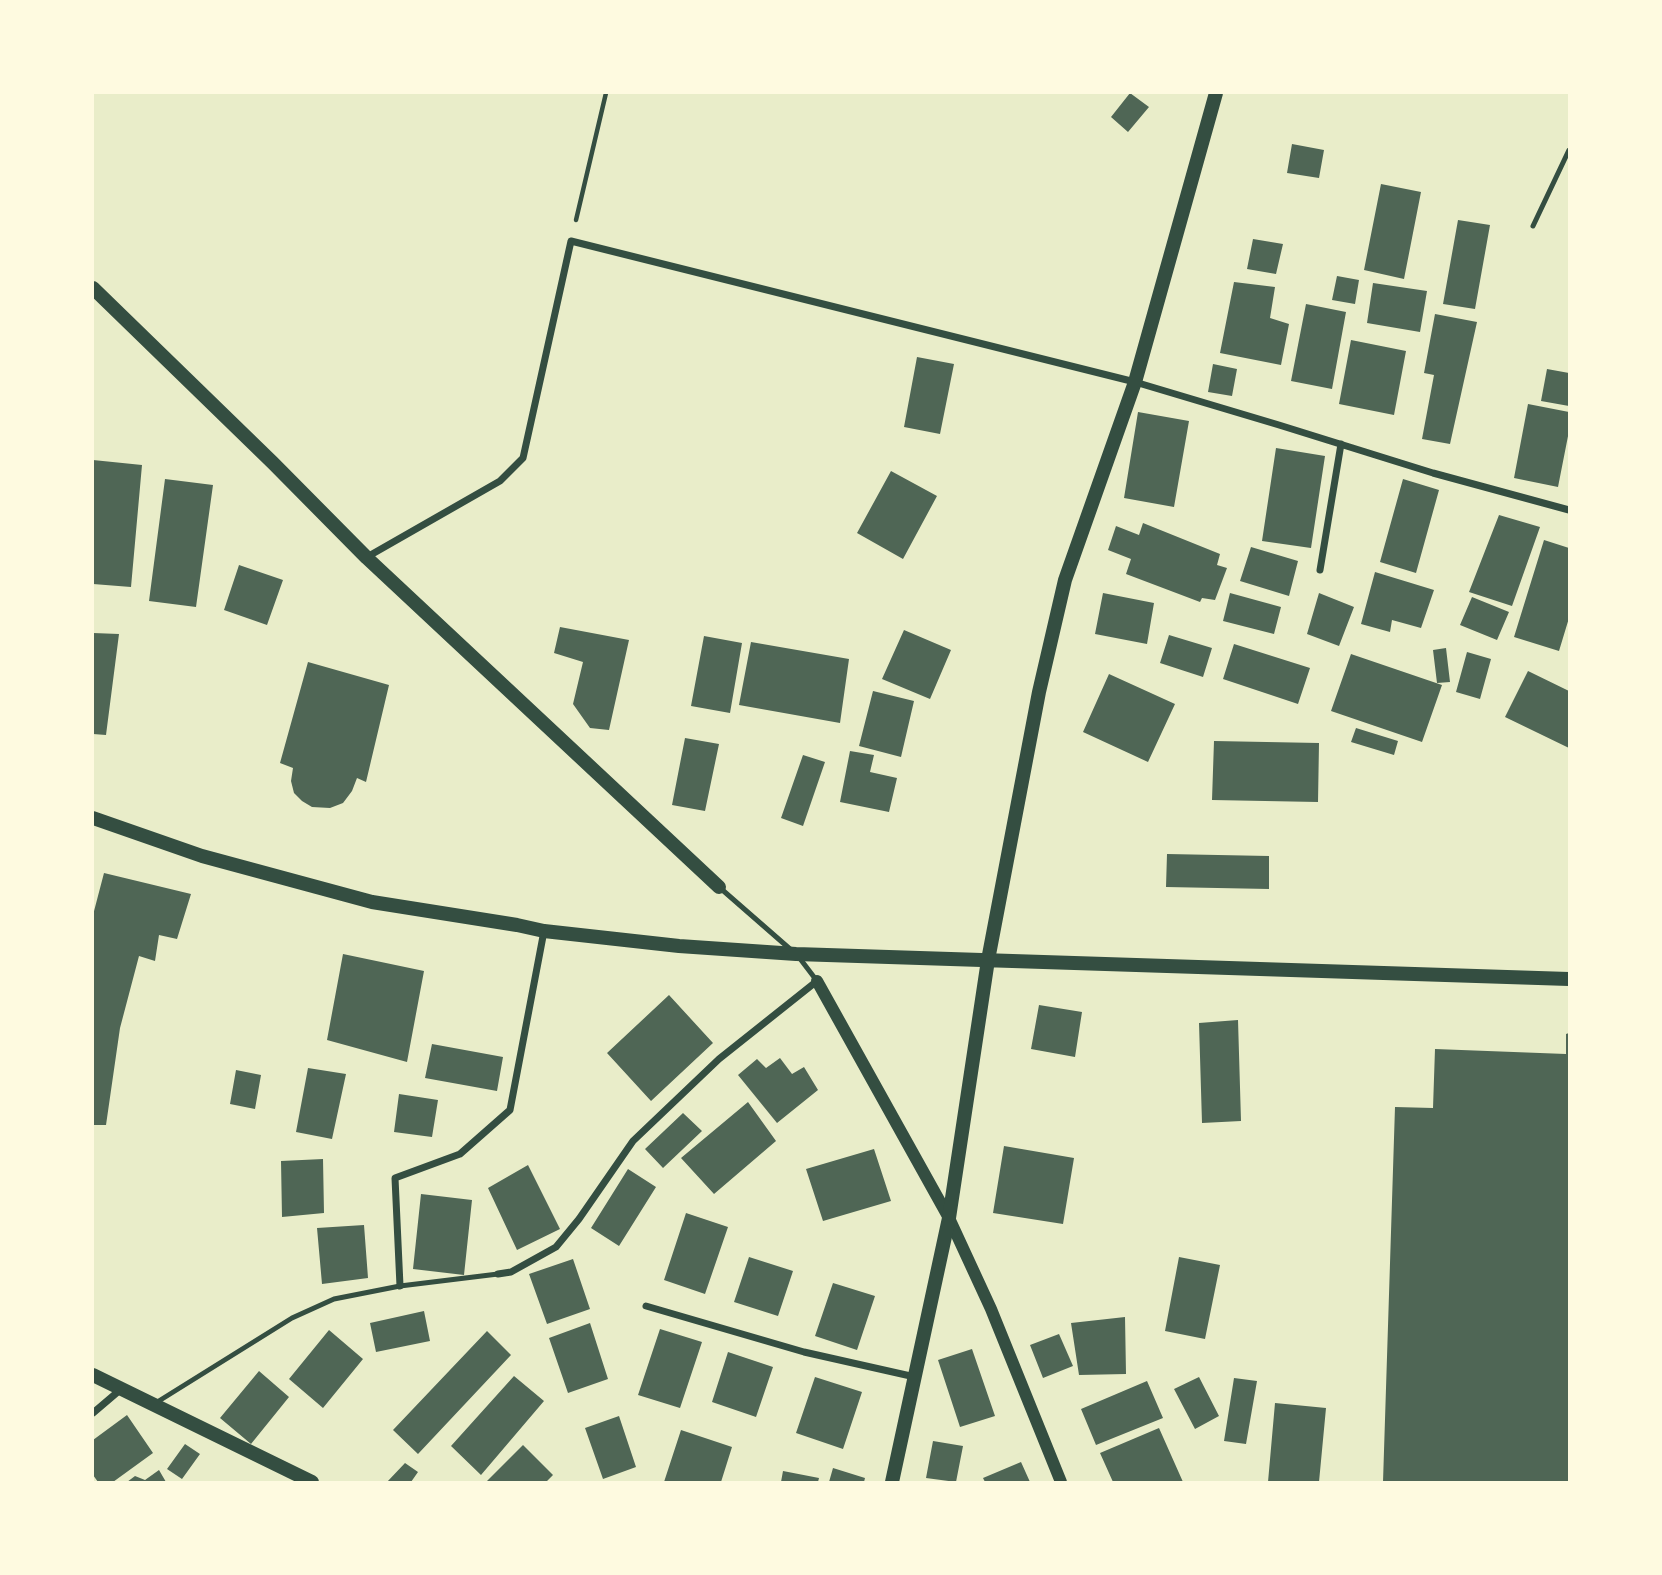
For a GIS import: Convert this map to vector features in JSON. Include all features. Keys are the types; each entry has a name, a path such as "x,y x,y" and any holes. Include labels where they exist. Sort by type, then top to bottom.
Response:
{"main road":[{"path":"892,1482 949,1218 988,960 1039,692 1065,580 1135,382 1216,93"},
{"path":"93,288 367,558 719,887"},
{"path":"93,818 202,856 372,902 544,931 679,946 796,954 1569,979"},
{"path":"93,1375 312,1482"}],"street":[{"path":"367,558 500,481 523,458 571,241 1135,382 1569,510"},
{"path":"1320,570 1341,444"},
{"path":"400,1286 395,1178 460,1154 510,1110 544,931"},
{"path":"498,1274 511,1272 556,1247 633,1142 719,1059 817,981 949,1218 991,1309 1061,1482"},
{"path":"646,1306 804,1352 915,1377"},
{"path":"93,1413 120,1390"}],"lane":[{"path":"1533,226 1569,150"},
{"path":"719,887 796,954 817,981"},
{"path":"151,1405 292,1318 334,1299 400,1286 498,1274"}],"path":[{"path":"571,241 607,93"}],"building":[{"path":"1130,93 1149,107 1128,132 1111,117"},
{"path":"1292,144 1324,150 1319,178 1287,173"},
{"path":"1381,184 1421,192 1404,279 1364,270"},
{"path":"1458,220 1490,225 1475,309 1443,304"},
{"path":"1253,239 1283,244 1276,274 1247,269"},
{"path":"1337,276 1359,280 1355,304 1332,300"},
{"path":"1234,282 1275,287 1270,318 1289,324 1281,365 1220,353"},
{"path":"1373,283 1427,291 1420,332 1367,323"},
{"path":"1306,304 1346,312 1332,389 1291,381"},
{"path":"1435,314 1477,322 1450,444 1422,439 1434,375 1424,373"},
{"path":"1351,340 1406,351 1394,415 1339,404"},
{"path":"917,357 954,364 940,434 904,427"},
{"path":"1213,364 1237,369 1232,396 1208,392"},
{"path":"1547,369 1569,373 1569,406 1541,401"},
{"path":"1528,404 1569,412 1569,431 1558,487 1514,478"},
{"path":"1138,412 1189,421 1174,507 1124,498"},
{"path":"1276,448 1325,456 1311,548 1262,541"},
{"path":"93,460 142,465 131,587 93,584"},
{"path":"891,471 937,496 903,559 857,533"},
{"path":"165,479 213,485 196,607 149,601"},
{"path":"1403,479 1439,490 1416,573 1380,562"},
{"path":"1499,515 1540,527 1512,606 1469,592"},
{"path":"1143,523 1220,554 1217,565 1227,568 1215,600 1202,598 1200,602 1126,574 1131,559 1108,550 1116,526 1139,535"},
{"path":"1544,540 1569,548 1569,618 1559,651 1514,637"},
{"path":"1251,547 1298,561 1289,596 1240,581"},
{"path":"239,565 283,580 267,625 224,610"},
{"path":"1375,572 1434,590 1421,628 1392,620 1390,632 1361,624"},
{"path":"1103,593 1154,603 1147,644 1095,634"},
{"path":"1230,593 1281,607 1274,634 1223,621"},
{"path":"1319,593 1354,607 1339,646 1307,634"},
{"path":"1472,597 1509,612 1497,640 1460,625"},
{"path":"560,627 629,640 609,730 590,728 573,704 583,662 554,653"},
{"path":"904,630 951,650 930,699 882,679"},
{"path":"93,633 119,634 106,735 93,734"},
{"path":"1169,635 1212,648 1203,677 1160,663"},
{"path":"704,636 742,643 730,713 691,706"},
{"path":"751,642 849,659 840,723 739,705"},
{"path":"1234,644 1310,668 1298,704 1223,679"},
{"path":"1446,648 1450,682 1437,683 1433,650"},
{"path":"1467,652 1491,659 1480,699 1456,692"},
{"path":"1351,654 1442,685 1422,742 1331,711"},
{"path":"308,662 389,685 366,782 357,778 343,803 330,808 312,807 302,801 294,793 291,781 293,768 280,763"},
{"path":"1528,671 1569,691 1569,748 1505,717"},
{"path":"1109,674 1175,704 1148,762 1083,732"},
{"path":"873,691 914,701 901,757 859,746"},
{"path":"1356,728 1398,741 1394,755 1351,742"},
{"path":"685,738 719,744 705,811 672,805"},
{"path":"1214,741 1319,743 1318,802 1212,800"},
{"path":"850,751 874,755 870,772 897,778 889,812 840,802"},
{"path":"803,755 825,762 803,826 781,818"},
{"path":"1167,854 1269,856 1269,889 1166,887"},
{"path":"104,873 191,894 177,939 159,935 155,961 139,956 120,1028 106,1125 93,1125 93,915"},
{"path":"343,954 424,971 407,1062 327,1040"},
{"path":"669,995 713,1043 651,1101 607,1053"},
{"path":"1039,1005 1082,1012 1075,1057 1031,1049"},
{"path":"1238,1020 1241,1121 1202,1123 1199,1023"},
{"path":"1569,1033 1569,1482 1383,1482 1395,1107 1433,1108 1435,1049 1566,1054 1566,1034"},
{"path":"432,1044 503,1057 497,1091 425,1078"},
{"path":"780,1058 792,1074 804,1067 818,1090 777,1123 738,1075 757,1059 766,1068"},
{"path":"308,1068 346,1074 332,1139 296,1132"},
{"path":"236,1070 261,1075 255,1109 230,1104"},
{"path":"399,1094 438,1100 432,1137 394,1132"},
{"path":"748,1102 776,1141 714,1194 681,1158"},
{"path":"683,1113 702,1131 663,1168 645,1149"},
{"path":"1004,1146 1074,1158 1063,1224 993,1213"},
{"path":"874,1149 891,1201 823,1221 806,1169"},
{"path":"323,1159 324,1213 282,1217 281,1161"},
{"path":"528,1165 560,1229 517,1250 488,1188"},
{"path":"628,1169 656,1187 619,1246 591,1228"},
{"path":"421,1194 472,1200 464,1275 413,1269"},
{"path":"686,1213 728,1227 705,1294 664,1280"},
{"path":"364,1225 368,1278 322,1284 317,1228"},
{"path":"749,1257 793,1271 778,1316 734,1302"},
{"path":"1179,1257 1220,1265 1205,1339 1165,1331"},
{"path":"573,1259 590,1309 547,1324 529,1274"},
{"path":"833,1283 875,1296 857,1350 815,1336"},
{"path":"424,1311 430,1341 376,1352 370,1323"},
{"path":"1125,1317 1126,1374 1079,1375 1071,1323"},
{"path":"590,1323 608,1379 568,1393 549,1338"},
{"path":"660,1329 702,1342 680,1408 638,1395"},
{"path":"329,1330 363,1359 323,1408 289,1379"},
{"path":"487,1331 511,1355 418,1454 393,1430"},
{"path":"1059,1334 1073,1366 1043,1378 1030,1345"},
{"path":"972,1349 995,1416 960,1427 938,1360"},
{"path":"728,1352 773,1367 756,1417 712,1402"},
{"path":"259,1371 289,1397 251,1444 220,1418"},
{"path":"514,1376 544,1401 481,1475 451,1446"},
{"path":"815,1377 862,1392 843,1449 796,1433"},
{"path":"1199,1377 1219,1416 1195,1429 1174,1389"},
{"path":"1234,1378 1257,1381 1246,1444 1224,1441"},
{"path":"1147,1381 1163,1418 1096,1445 1081,1409"},
{"path":"1275,1403 1326,1408 1319,1482 1268,1482"},
{"path":"127,1415 153,1453 113,1482 98,1482 93,1475 93,1440"},
{"path":"619,1416 636,1467 603,1479 585,1428"},
{"path":"1159,1428 1183,1482 1113,1482 1100,1453"},
{"path":"681,1430 732,1447 721,1482 664,1482"},
{"path":"933,1441 963,1446 956,1482 926,1478"},
{"path":"185,1444 200,1454 182,1479 167,1469"},
{"path":"523,1445 553,1475 546,1482 486,1482"},
{"path":"1021,1462 1030,1482 985,1482 983,1478"},
{"path":"405,1463 418,1472 411,1482 387,1482"},
{"path":"833,1468 865,1478 864,1482 829,1482"},
{"path":"159,1470 166,1482 127,1482 135,1476 145,1480"},
{"path":"783,1471 819,1478 818,1482 781,1482"}]}
